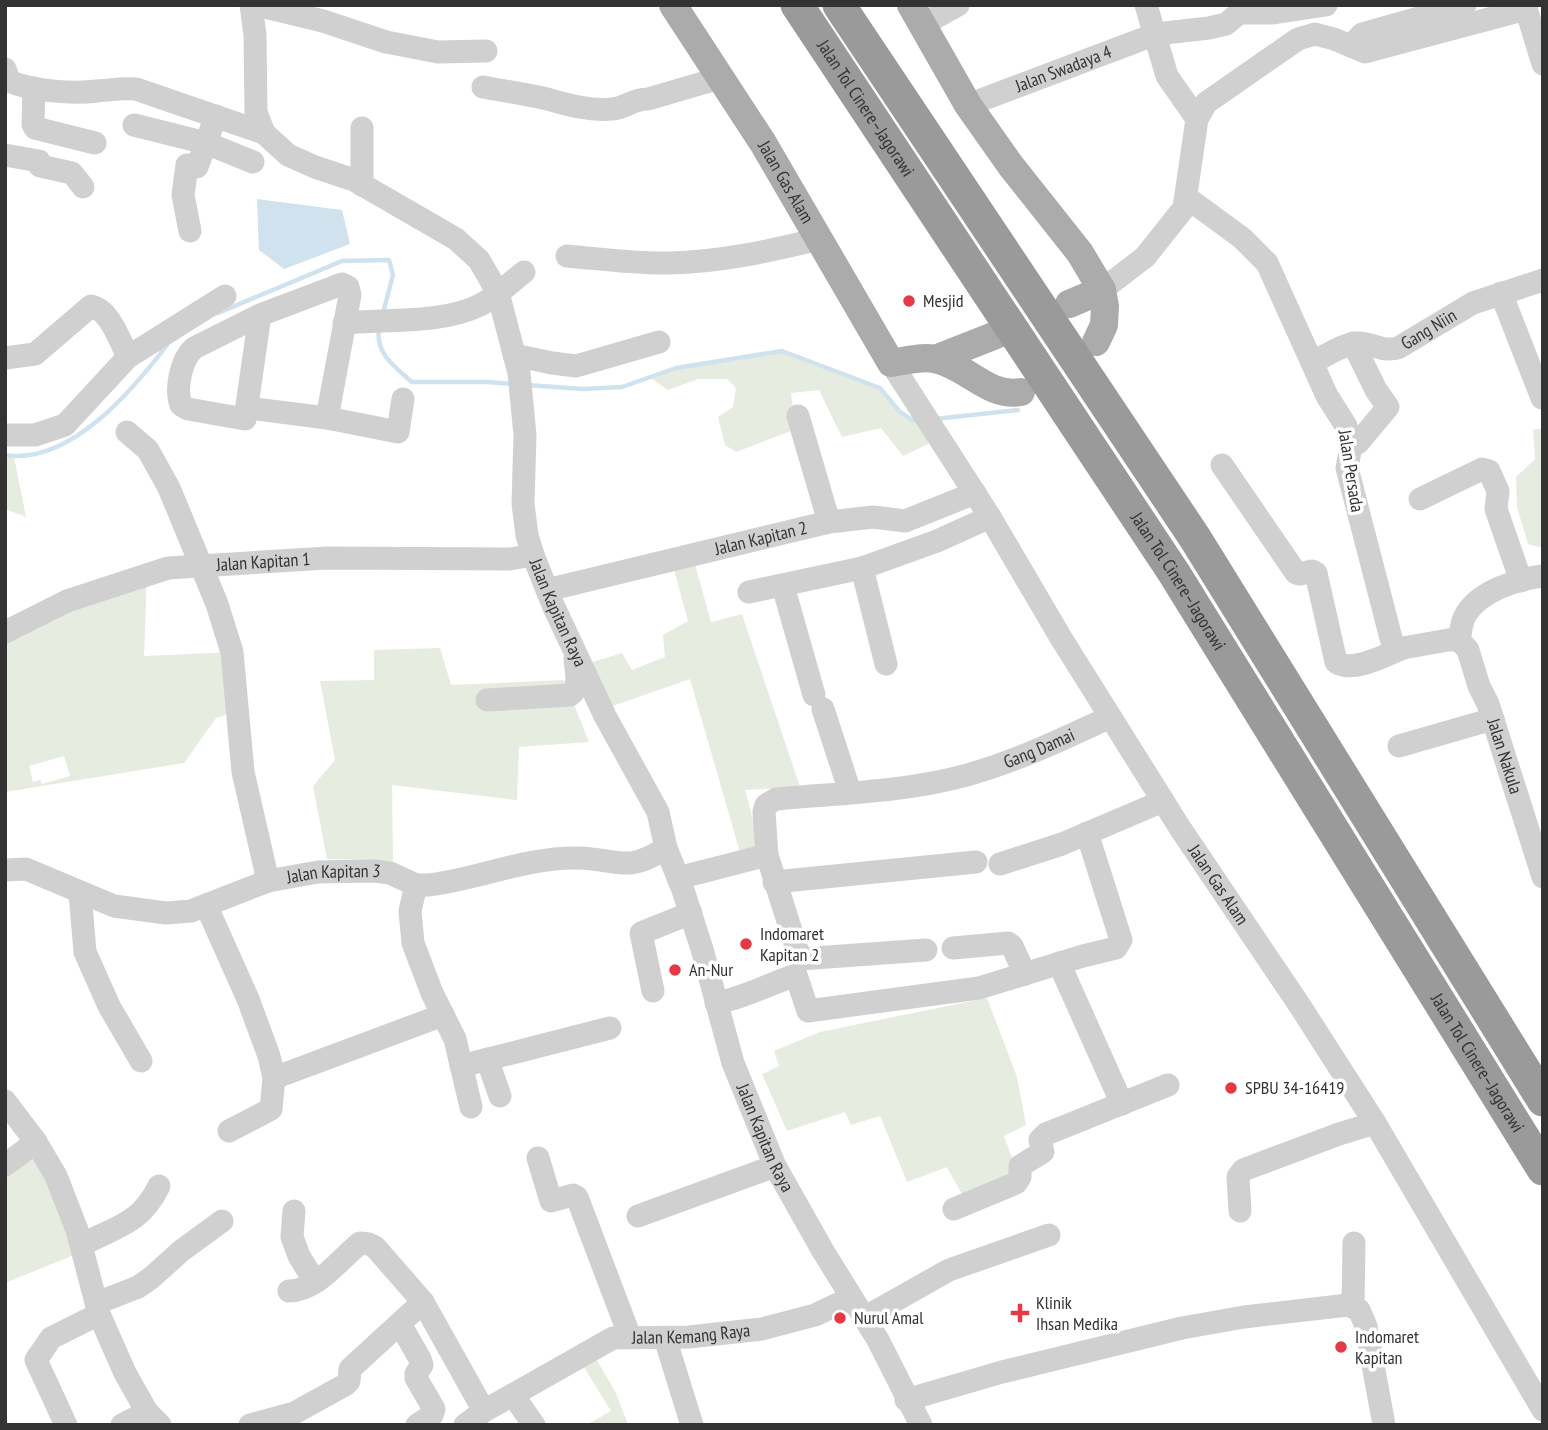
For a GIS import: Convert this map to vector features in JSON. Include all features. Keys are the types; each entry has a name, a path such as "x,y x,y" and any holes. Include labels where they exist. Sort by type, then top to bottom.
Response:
{"highway":[{"name":"Jalan Tol Cinere–Jagorawi","path":"797,5 1174,573 1543,1169"},
{"name":"Jalan Tol Cinere–Jagorawi","path":"839,5 1195,538 1543,1100"}],"main road":[{"name":"Jalan Gas Alam","path":"673,5 763,144 891,363"},
{"path":"916,15 968,105 1080,254 1102,290 1105,306 1104,326 1096,342"},
{"path":"1069,304 1102,290"},
{"path":"891,363 935,359 996,335"},
{"path":"935,359 1003,392 1021,392"}],"street":[{"path":"264,133 256,112 253,5 333,24 386,42 438,52 486,51"},
{"path":"916,15 958,5"},
{"path":"1146,5 1167,76 1197,119"},
{"path":"1241,9 1273,13 1326,5"},
{"path":"1351,46 1362,34 1465,5"},
{"path":"1102,290 1145,257 1184,208 1197,119 1206,103 1307,35 1324,36 1364,52 1526,7 1543,64"},
{"name":"Jalan Swadaya 4","path":"968,105 1156,34 1226,24 1241,9"},
{"path":"6,78 34,88 72,92 136,89 264,133"},
{"path":"483,87 569,106 611,109 623,107 636,99 648,99 720,78"},
{"path":"34,88 34,128 95,143"},
{"path":"190,231 183,195 187,165 197,167 216,116"},
{"path":"134,125 206,143 253,162"},
{"path":"362,128 362,185"},
{"path":"41,129 40,166 72,173 83,187"},
{"name":"Jalan Kapitan Raya","path":"264,133 288,155 346,176 464,245 485,270 498,293 522,400 525,467 523,504 533,555 605,716 658,812 666,848 691,913 733,1063 775,1166 889,1360 906,1400 921,1425"},
{"path":"5,155 39,161"},
{"name":"Jalan Persada","path":"1186,197 1256,251 1313,362 1327,396 1346,426 1351,446 1347,468 1364,540 1390,635 1396,647 1403,648"},
{"path":"567,256 676,263 773,250 819,239"},
{"path":"344,323 463,312 483,304 524,272"},
{"name":"Gang Niin","path":"1353,343 1385,350 1398,348 1473,303 1543,280"},
{"path":"260,315 245,419 188,409 181,405 178,398 183,362 194,348 260,315 342,284 351,291 327,418"},
{"path":"1501,293 1542,398"},
{"path":"5,435 35,435 65,425 128,357 225,296"},
{"path":"5,358 35,354 91,306 101,310 109,320 128,357"},
{"path":"516,364 576,366 659,342"},
{"path":"1313,362 1353,343 1376,390 1388,407 1358,443 1351,446"},
{"name":"Jalan Gas Alam","path":"891,363 975,492 1110,717 1205,868 1300,1006 1375,1124 1543,1410"},
{"path":"248,408 327,418 398,432 403,399"},
{"path":"798,416 829,522"},
{"path":"127,432 148,450 169,488 203,566 232,652 243,772 268,881"},
{"path":"1222,465 1293,569 1300,574 1309,571 1316,573 1336,662 1343,666 1370,662 1403,648 1448,639 1460,640 1462,622 1475,603 1491,592 1532,578 1496,509 1499,491 1489,471 1482,469 1420,499"},
{"name":"Jalan Kapitan 2","path":"547,590 829,522 873,517 905,521 975,492"},
{"path":"749,592 862,568 937,541 990,517"},
{"name":"Jalan Kapitan 1","path":"5,632 55,605 168,568 327,558 510,559 533,555"},
{"path":"862,568 886,664"},
{"path":"783,586 850,792"},
{"name":"Jalan Nakula","path":"1460,640 1468,650 1493,719 1543,877"},
{"path":"487,700 570,695 575,692 577,685 575,653"},
{"name":"Gang Damai","path":"770,868 764,812 770,801 890,788 964,775 1027,755 1110,717"},
{"path":"1399,746 1493,719"},
{"path":"1000,864 1062,844 1163,801"},
{"path":"716,1003 743,997 753,990 796,975 808,1012 979,988 1116,948 1121,942 1087,833"},
{"name":"Jalan Kapitan 3","path":"5,870 26,869 36,872 114,906 179,913 268,881 318,872 353,870 390,873 416,885 439,884 564,858 639,863 666,848"},
{"path":"681,884 770,868 976,862"},
{"path":"770,868 800,959 926,950"},
{"path":"416,885 410,911 413,943 455,1040 471,1107"},
{"path":"80,893 86,952 92,970 125,1037 141,1061"},
{"path":"206,905 248,999 269,1056 274,1078 271,1109 229,1131"},
{"path":"653,991 641,933 691,913"},
{"path":"953,948 1008,943 1024,974"},
{"path":"1059,963 1122,1104"},
{"path":"274,1078 443,1015"},
{"path":"461,1066 610,1028"},
{"path":"487,1059 500,1096"},
{"path":"954,1209 1016,1183 1020,1177 1020,1166 1043,1152 1042,1136 1168,1086"},
{"path":"5,1101 36,1142 56,1175 82,1245 98,1308 117,1357 153,1419 122,1425"},
{"path":"1240,1211 1238,1177 1243,1170 1339,1134 1375,1124"},
{"path":"5,1165 36,1142"},
{"path":"538,1157 551,1201 573,1195 577,1197 630,1337"},
{"path":"638,1216 775,1166"},
{"path":"82,1245 135,1218 145,1210 159,1186"},
{"path":"294,1211 292,1237 299,1256 315,1282"},
{"path":"66,1425 36,1360 51,1338 98,1308 138,1287 222,1221"},
{"path":"864,1318 949,1269 1049,1235"},
{"path":"289,1292 315,1282 356,1246 365,1243 375,1247 423,1302 484,1411"},
{"path":"1353,1306 1354,1243"},
{"name":"Jalan Kemang Raya","path":"465,1425 484,1411 613,1338 666,1338 778,1326 815,1315 851,1298"},
{"path":"250,1425 294,1413 345,1385 349,1381 350,1369 423,1302"},
{"path":"906,1400 989,1376 1182,1328 1340,1304 1353,1306 1362,1315 1384,1425"},
{"path":"400,1324 420,1359 422,1366 416,1378 434,1409 432,1415 417,1425"},
{"path":"666,1338 692,1425"},
{"path":"513,1395 534,1425"}],"shaded area":[{"path":"782,351 880,388 899,411 934,431 928,444 903,456 881,428 842,437 819,390 791,393 796,429 736,452 725,445 718,417 733,407 736,388 727,379 698,379 668,390 649,377 676,368"},
{"path":"1543,428 1543,548 1528,544 1517,507 1516,477 1535,459 1533,430"},
{"path":"5,455 14,457 26,517 5,509"},
{"path":"694,561 711,622 742,614 800,787 745,790 761,850 741,856 690,679 607,708 586,664 622,653 632,670 665,657 663,635 688,621 673,566"},
{"path":"147,573 144,656 232,652 238,711 216,718 184,763 5,792 5,632","holes":["64,756 70,776 42,784 40,780 33,782 29,766"]},
{"path":"440,648 451,685 564,680 589,742 519,747 517,800 392,785 393,861 327,859 313,786 335,760 320,681 374,680 374,650"},
{"path":"987,998 1017,1077 1026,1125 1004,1136 1021,1183 969,1207 947,1167 907,1182 880,1116 851,1125 845,1112 787,1131 762,1074 779,1066 774,1051 820,1032"},
{"path":"40,1151 79,1253 5,1283 5,1168"},
{"path":"595,1357 616,1393 628,1425 586,1425 611,1411 582,1364"}],"water":[{"path":"257,199 342,210 350,244 284,269 259,250"}],"waterway":[{"path":"218,313 342,261 389,260 393,275 383,313"},
{"path":"379,328 383,353 412,382 514,384"},
{"path":"5,455 29,455 76,437 118,403 167,345"},
{"path":"527,385 583,389 622,387 676,368 782,351 880,388 899,411 912,420 919,420"},
{"path":"935,419 1018,410"}],"place":[{"name":"Mesjid","path":"909,301"},
{"name":"Indomaret Kapitan 2","path":"746,944"},
{"name":"An-Nur","path":"675,970"},
{"name":"SPBU 34-16419","path":"1231,1088"},
{"name":"Klinik Ihsan Medika","path":"1020,1313"},
{"name":"Nurul Amal","path":"840,1318"},
{"name":"Indomaret Kapitan","path":"1341,1347"}]}
